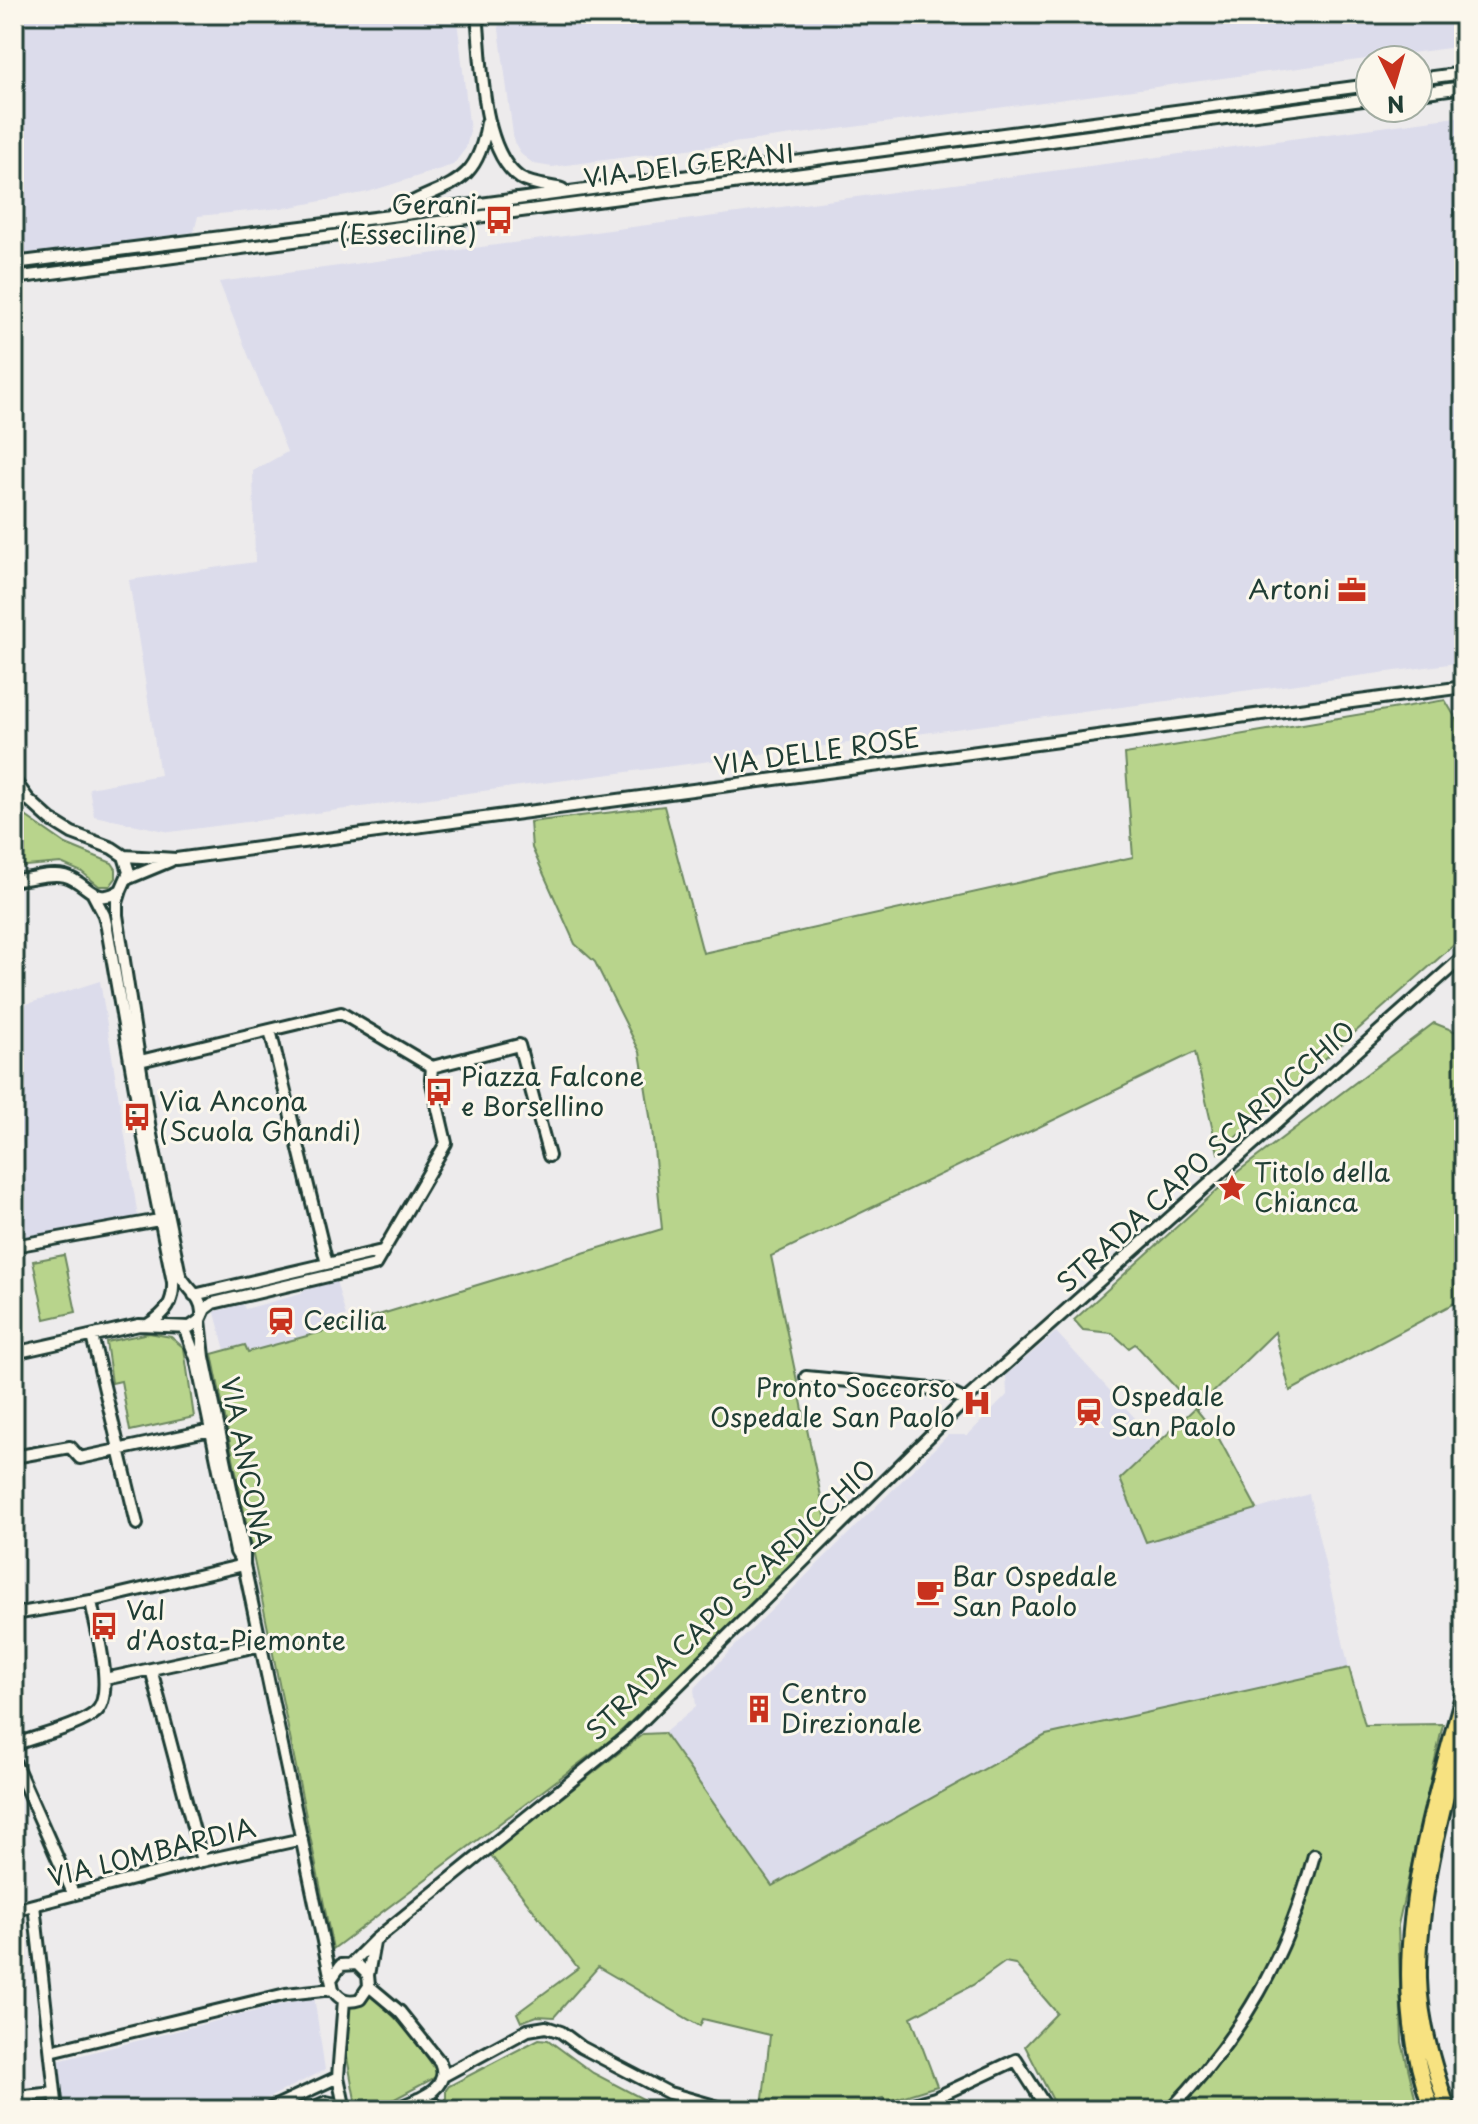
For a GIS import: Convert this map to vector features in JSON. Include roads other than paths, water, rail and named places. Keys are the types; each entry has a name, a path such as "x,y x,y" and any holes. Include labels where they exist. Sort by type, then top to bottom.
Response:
{"main road":[{"path":"1432,2110 1415,2044 1410,1938 1413,1898 1464,1692"},
{"path":"1448,2110 1428,2040 1419,1982 1420,1943 1438,1838 1464,1729"}],"street":[{"path":"477,14 493,139 507,167 523,180 567,190"},
{"path":"1434,77 1464,73"},
{"name":"VIA DEI GERANI","path":"14,263 1354,87"},
{"path":"1434,91 1464,87"},
{"name":"VIA DEI GERANI","path":"14,278 1354,101"},
{"path":"390,216 407,203 448,188 470,170 484,141 488,113"},
{"name":"VIA DELLE ROSE","path":"124,856 176,859 1464,687"},
{"path":"14,780 30,801 51,820 72,833 112,848 124,856 129,866 129,878 121,890 117,915 150,1130 180,1275 202,1304 201,1318"},
{"path":"14,794 30,801"},
{"name":"VIA DELLE ROSE","path":"129,878 176,859"},
{"path":"16,881 49,875 66,876 93,894 106,897 121,890"},
{"path":"93,894 107,928 173,1282 170,1317 181,1326"},
{"name":"STRADA CAPO SCARDICCHIO","path":"346,1964 628,1735 966,1401 1464,956"},
{"path":"140,1061 341,1013 432,1067 519,1045 549,1156"},
{"path":"270,1030 327,1264"},
{"path":"14,1353 149,1324 181,1326 201,1318 213,1303 375,1265 446,1143 431,1079 432,1067"},
{"path":"14,1246 159,1220"},
{"path":"149,1324 179,1294 195,1295 382,1251"},
{"name":"VIA ANCONA","path":"201,1318 204,1357 244,1551 244,1565"},
{"name":"VIA ANCONA","path":"181,1326 196,1358 236,1552 244,1565"},
{"path":"92,1336 137,1524"},
{"path":"806,1377 944,1390 966,1401"},
{"path":"14,1457 70,1447 80,1458 211,1430"},
{"path":"14,1614 91,1601 244,1565 322,1944 332,1983 344,2000 338,2077 346,2109"},
{"path":"14,1745 84,1719 99,1710 105,1679 91,1601"},
{"path":"105,1679 262,1645"},
{"path":"151,1669 202,1861"},
{"path":"14,1761 73,1893"},
{"name":"VIA LOMBARDIA","path":"14,1910 202,1861 302,1839"},
{"path":"1170,2110 1224,2049 1260,1993 1291,1931 1314,1855"},
{"path":"34,1905 57,2110"},
{"path":"344,2000 360,1999 369,1981 369,1959 375,1940"},
{"path":"322,1944 346,1964 362,1967 369,1981 400,2012 440,2062 443,2076"},
{"path":"51,2051 332,1983 346,1964"},
{"path":"418,2099 438,2107 437,2088 443,2076 528,2030 546,2027 561,2032 581,2047 669,2093 729,2110"},
{"path":"891,2110 935,2098 1016,2060 1048,2110"},
{"path":"267,2110 338,2077"},
{"path":"392,2110 437,2088"},
{"path":"14,2097 55,2093"},
{"path":"309,2110 326,2102 346,2109"}],"place":[{"name":"Gerani (Esseciline)","path":"499,220"},
{"name":"Artoni","path":"1352,590"},
{"name":"Piazza Falcone e Borsellino","path":"439,1092"},
{"name":"Via Ancona (Scuola Ghandi)","path":"137,1117"},
{"name":"Titolo della Chianca","path":"1232,1188"},
{"name":"Cecilia","path":"281,1321"},
{"name":"Pronto Soccorso Ospedale San Paolo","path":"977,1403"},
{"name":"Ospedale San Paolo","path":"1089,1412"},
{"name":"Bar Ospedale San Paolo","path":"930,1592"},
{"name":"Val d'Aosta-Piemonte","path":"104,1626"},
{"name":"Centro Direzionale","path":"759,1709"}]}
